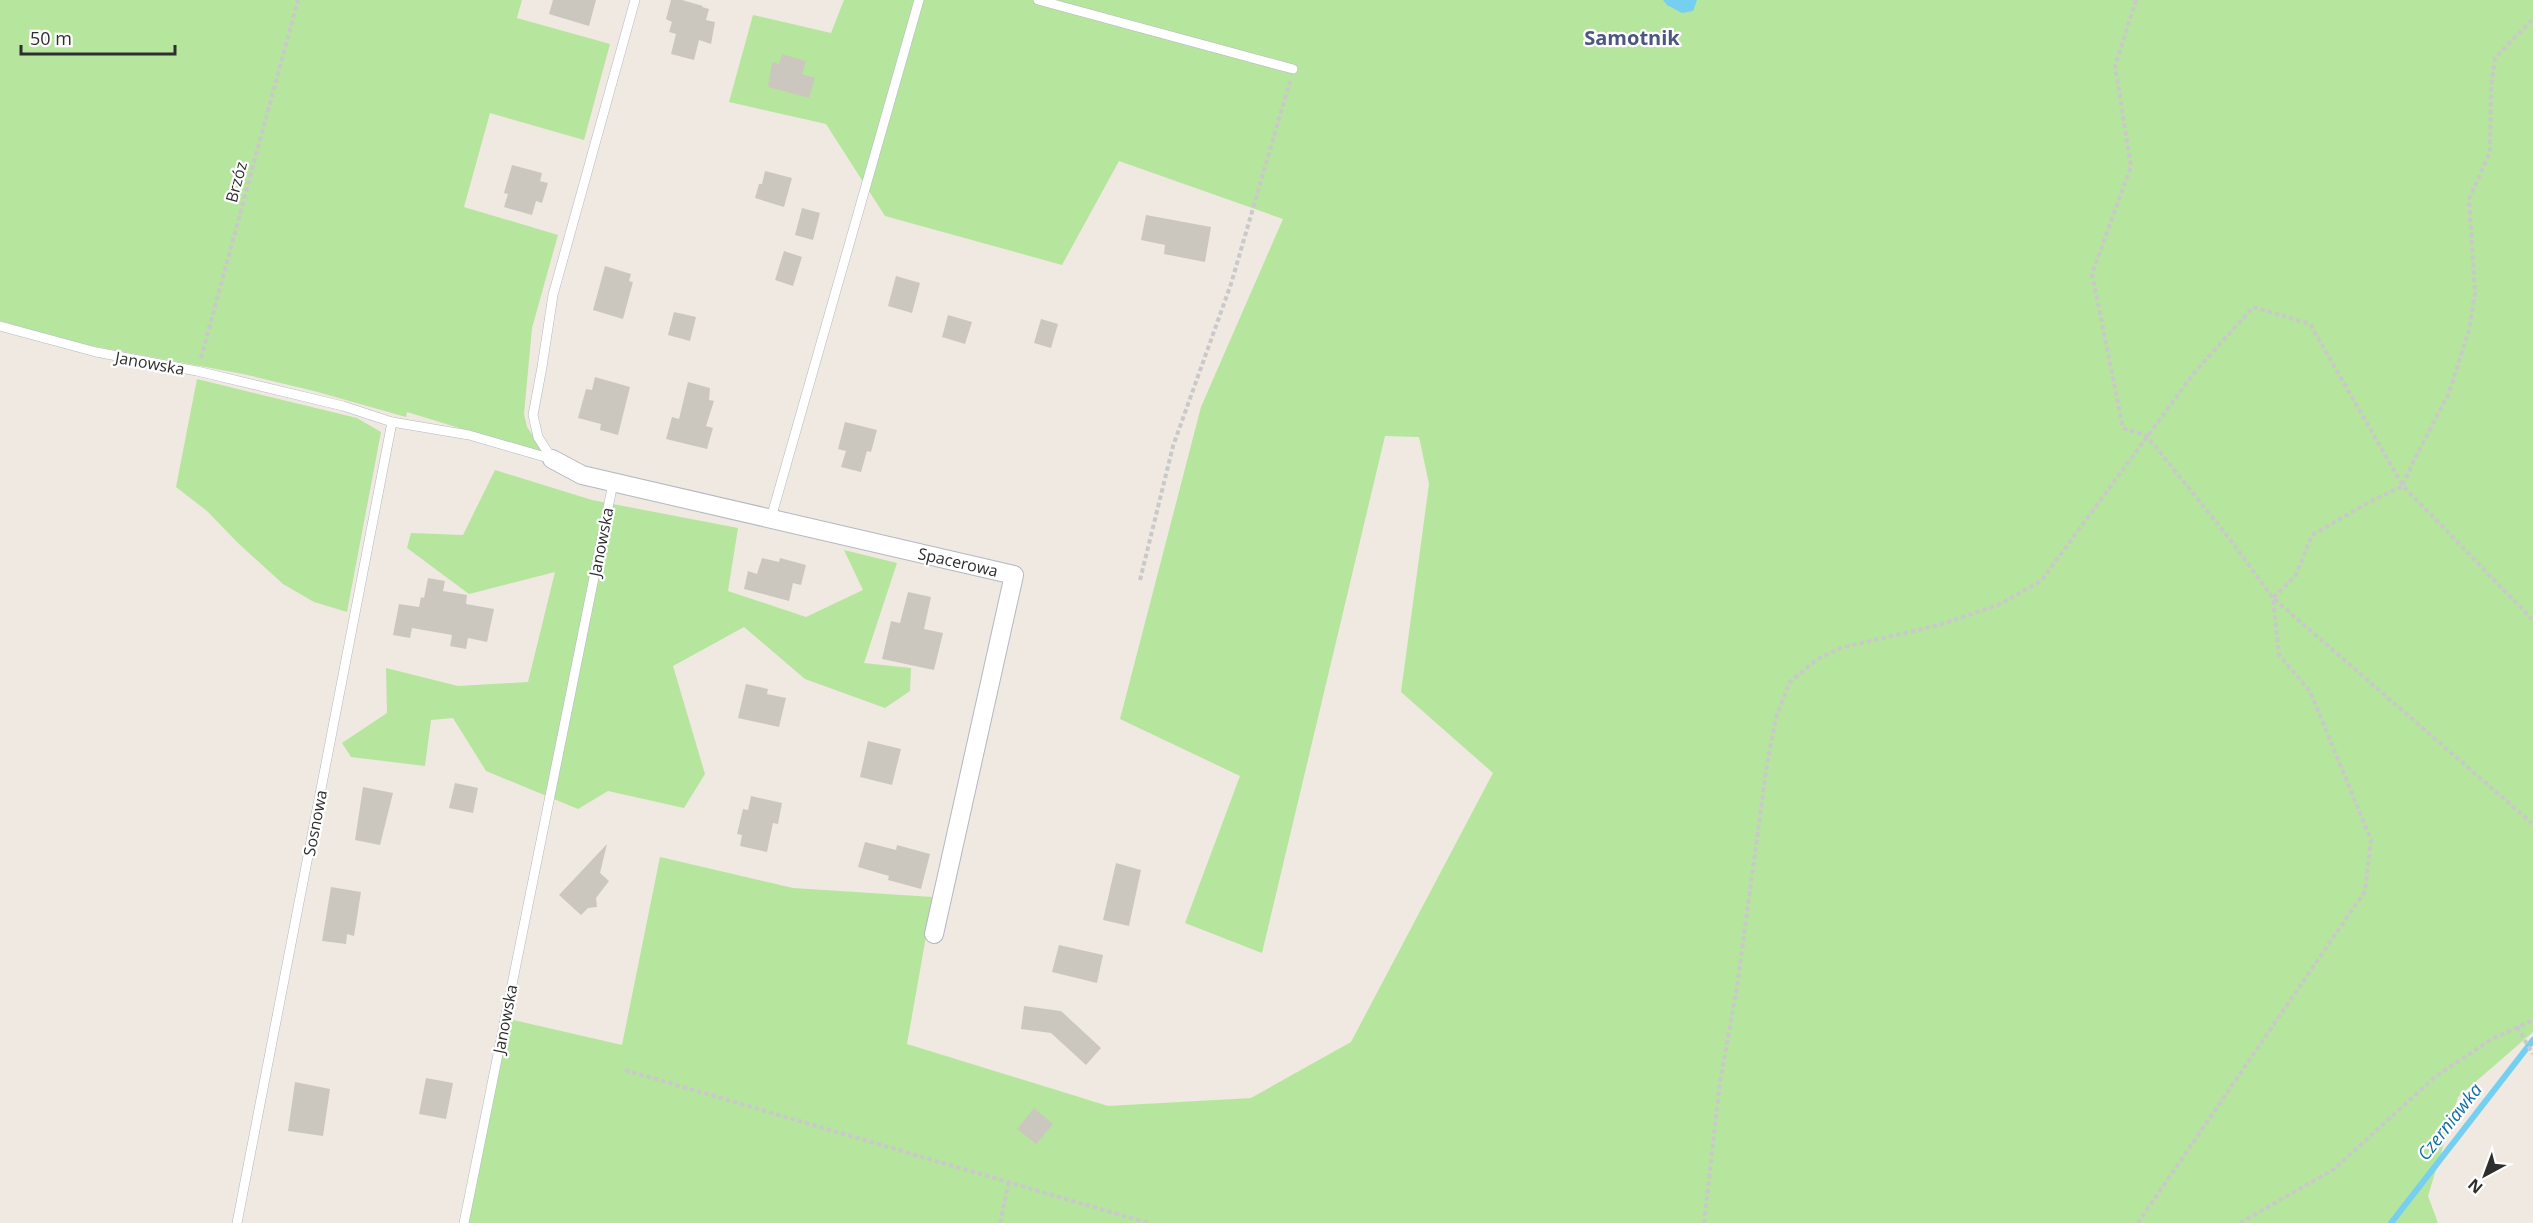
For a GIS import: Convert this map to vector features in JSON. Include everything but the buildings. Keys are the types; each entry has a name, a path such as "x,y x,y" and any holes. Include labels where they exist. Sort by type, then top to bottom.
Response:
{"street":[{"name":"Janowska","path":"552,459 582,475 613,483"},
{"name":"Spacerowa","path":"613,483 1014,575 934,934"}],"lane":[{"path":"552,459 538,437 533,415 552,295 635,0"},
{"path":"771,518 919,0"},
{"path":"1038,0 1293,69"},
{"name":"Janowska","path":"0,326 96,352 197,371 343,406 392,422 470,435 552,459"},
{"name":"Sosnowa","path":"237,1223 392,422"},
{"name":"Janowska","path":"464,1223 613,483"}],"path":[{"name":"Brzóz","path":"197,371 298,0"},
{"path":"2136,0 2115,66 2131,166 2092,274 2123,428 2147,436 2229,538 2273,598 2533,824"},
{"path":"2273,598 2296,575 2312,535 2373,500 2403,486 2449,393 2469,330 2475,293 2469,199 2490,152 2491,87 2495,58 2533,18"},
{"path":"1140,580 1173,446 1231,284 1293,69"},
{"path":"1704,1223 1720,1082 1737,987 1767,764 1776,718 1789,683 1816,660 1840,648 1939,625 1998,605 2041,581 2194,373 2253,308 2310,324 2403,486 2533,620"},
{"path":"2138,1223 2365,891 2371,840 2310,691 2279,655 2273,598"},
{"path":"2240,1223 2334,1169 2436,1076 2492,1039 2533,1020"},
{"path":"2517,1027 2533,1054"},
{"path":"625,1070 1149,1223"},
{"path":"1000,1223 1009,1181"}],"green space":[{"path":"0,0 522,0 517,18 610,44 584,140 490,113 464,207 558,235 532,328 524,414 527,427 542,449 541,453 407,412 406,417 243,374 87,345 0,321"},
{"path":"844,0 2533,0 2533,1032 2458,1097 2428,1196 2438,1223 464,1223 505,1018 622,1045 660,857 793,888 933,897 907,1044 1108,1106 1251,1098 1351,1042 1493,773 1401,692 1429,484 1419,437 1385,436 1262,953 1185,923 1240,776 1120,719 1201,407 1283,219 1119,161 1062,265 885,216 826,124 729,102 753,15 831,33"},
{"path":"197,379 357,418 381,432 347,612 314,602 283,584 207,511 176,487"},
{"path":"495,470 592,500 738,528 728,591 806,617 863,590 844,550 897,563 864,663 911,668 910,691 885,708 805,679 744,627 673,666 705,774 684,808 608,791 578,809 486,771 453,718 431,720 425,766 351,757 342,743 387,713 386,668 458,686 528,682 555,572 469,594 407,548 411,533 463,535"}],"water":[{"path":"1663,0 1697,0 1693,11 1682,13 1667,5"}],"waterway":[{"name":"Czerniawka","path":"2391,1223 2533,1040"}],"district":[{"name":"Samotnik","path":"1632,38"}]}
